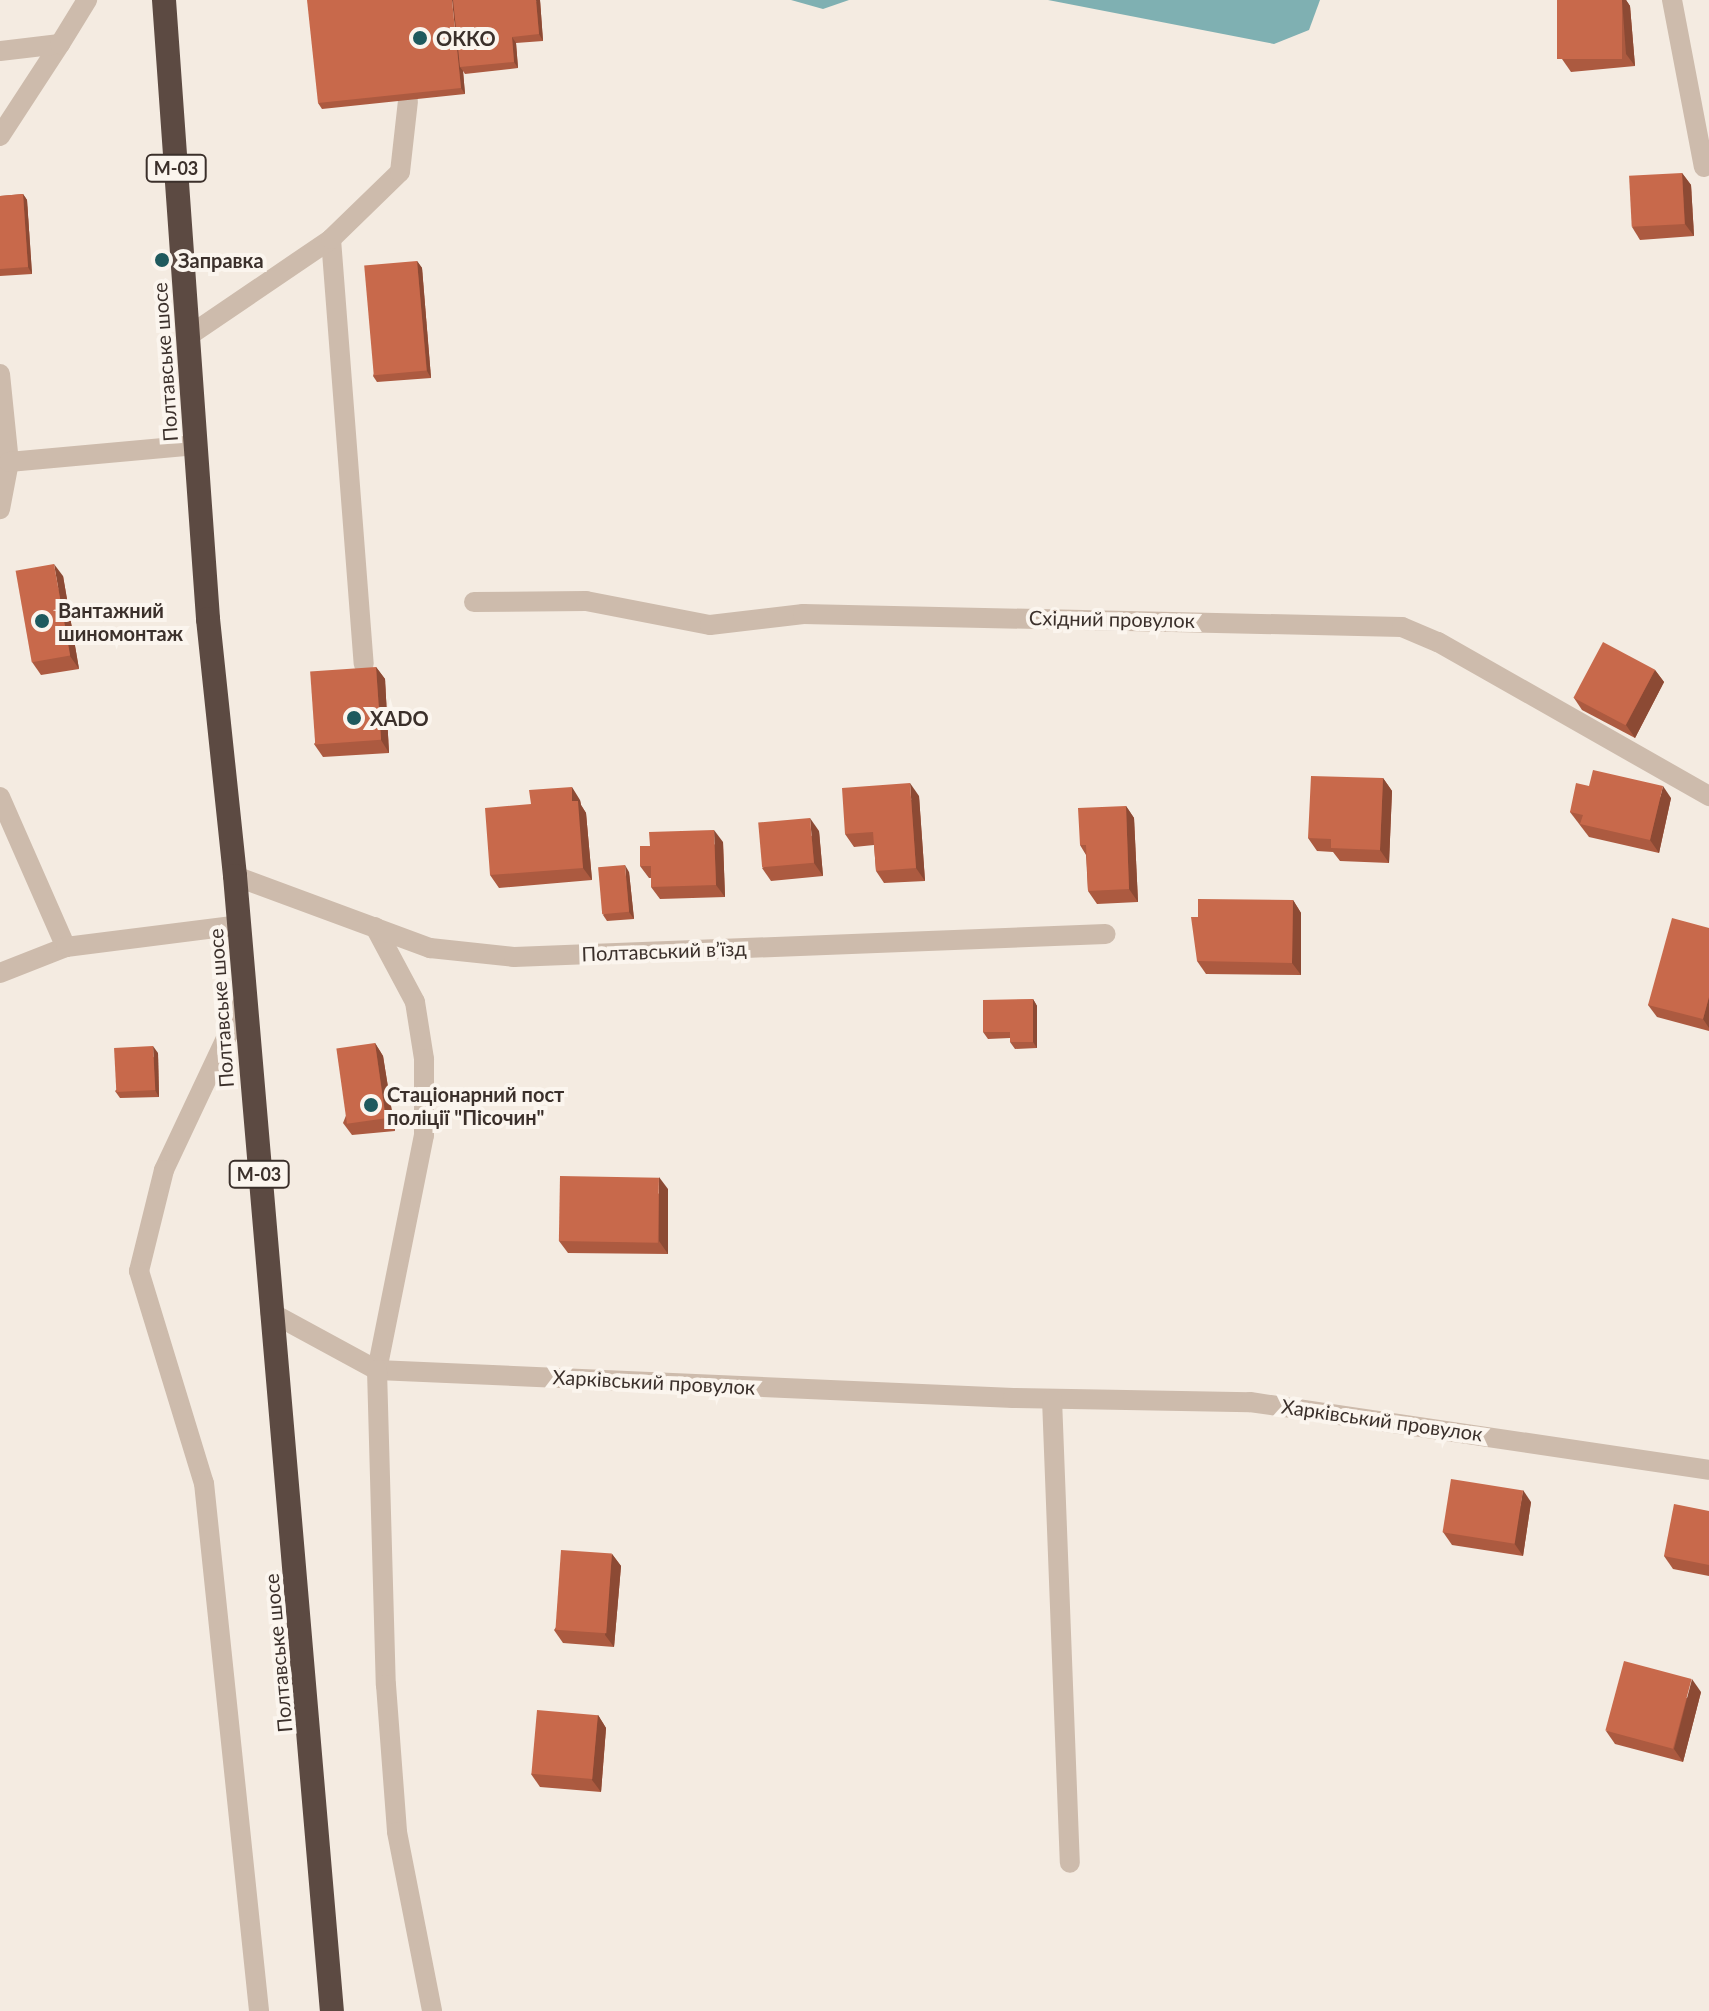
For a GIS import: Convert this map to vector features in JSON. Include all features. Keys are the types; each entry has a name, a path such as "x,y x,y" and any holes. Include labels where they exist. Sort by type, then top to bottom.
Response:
{"highway":[{"name":"Полтавське шосе","path":"164,0 196,445 332,2011"}],"street":[{"path":"0,136 87,0"},
{"path":"1672,0 1704,167"},
{"path":"0,51 60,44"},
{"path":"187,337 331,239 400,172 408,101"},
{"path":"331,239 364,664"},
{"path":"0,374 9,462 0,509"},
{"path":"9,462 196,445"},
{"name":"Східний провулок","path":"474,602 586,601 710,625 803,614 1402,627 1438,642 1709,796"},
{"path":"0,797 66,947"},
{"name":"Полтавський в’їзд","path":"235,876 430,948 514,957 1106,934"},
{"path":"0,973 66,947 239,925"},
{"path":"375,927 415,1002 424,1059 424,1135 377,1370 386,1685 397,1832 432,2011"},
{"path":"244,1000 164,1170 139,1271 204,1483 259,2011"},
{"name":"Харківський провулок","path":"270,1312 377,1370 1052,1399 1250,1402 1333,1411 1709,1470"},
{"path":"1052,1399 1070,1863"}],"water":[{"path":"791,0 849,0 823,9"},
{"path":"1048,0 1320,0 1309,30 1274,44"}],"building":[{"path":"307,0 452,0 461,88 318,103"},
{"path":"453,0 536,0 539,34 512,37 514,62 460,67"},
{"path":"1557,0 1622,0 1622,59 1557,59"},
{"path":"1682,173 1685,224 1632,227 1629,176"},
{"path":"23,194 28,267 0,269 0,196"},
{"path":"417,261 427,371 374,375 364,266"},
{"path":"54,564 70,656 32,662 16,571"},
{"path":"1603,642 1655,670 1626,725 1573,698"},
{"name":"XADO","path":"376,667 381,740 315,744 310,672"},
{"path":"1593,770 1663,786 1650,840 1580,824 1583,815 1570,812 1576,783 1589,786"},
{"path":"1311,776 1383,778 1380,850 1331,848 1331,839 1308,838"},
{"path":"910,783 916,868 876,871 873,832 845,834 842,788"},
{"path":"572,787 572,801 578,801 583,868 490,875 485,808 531,804 529,790"},
{"path":"1126,806 1129,889 1088,891 1086,845 1080,845 1078,808"},
{"path":"810,818 814,863 762,867 758,823"},
{"path":"714,830 716,885 651,887 651,866 640,866 640,846 650,846 649,832"},
{"path":"625,865 629,912 602,914 598,867"},
{"path":"1198,899 1293,900 1292,963 1197,961 1191,917 1198,917"},
{"path":"1672,918 1709,928 1709,997 1703,1019 1648,1005"},
{"path":"1033,999 1033,1042 1010,1042 1010,1032 983,1032 983,1000"},
{"name":"Стаціонарний пост поліції \"Пісочин\"","path":"375,1043 386,1118 347,1124 336,1048"},
{"path":"153,1046 155,1090 116,1092 114,1048"},
{"path":"560,1176 659,1178 658,1243 559,1241"},
{"path":"1451,1479 1523,1490 1515,1544 1443,1532"},
{"path":"1674,1504 1709,1511 1709,1565 1664,1556"},
{"path":"561,1550 612,1554 606,1633 555,1630"},
{"path":"1624,1661 1692,1679 1673,1749 1605,1731"},
{"path":"537,1710 598,1715 592,1779 531,1774"}],"place":[{"name":"ОККО","path":"420,38"},
{"name":"Заправка","path":"162,260"},
{"name":"Вантажний шиномонтаж","path":"42,621"},
{"name":"XADO","path":"354,718"},
{"name":"Стаціонарний пост поліції \"Пісочин\"","path":"371,1105"}]}
